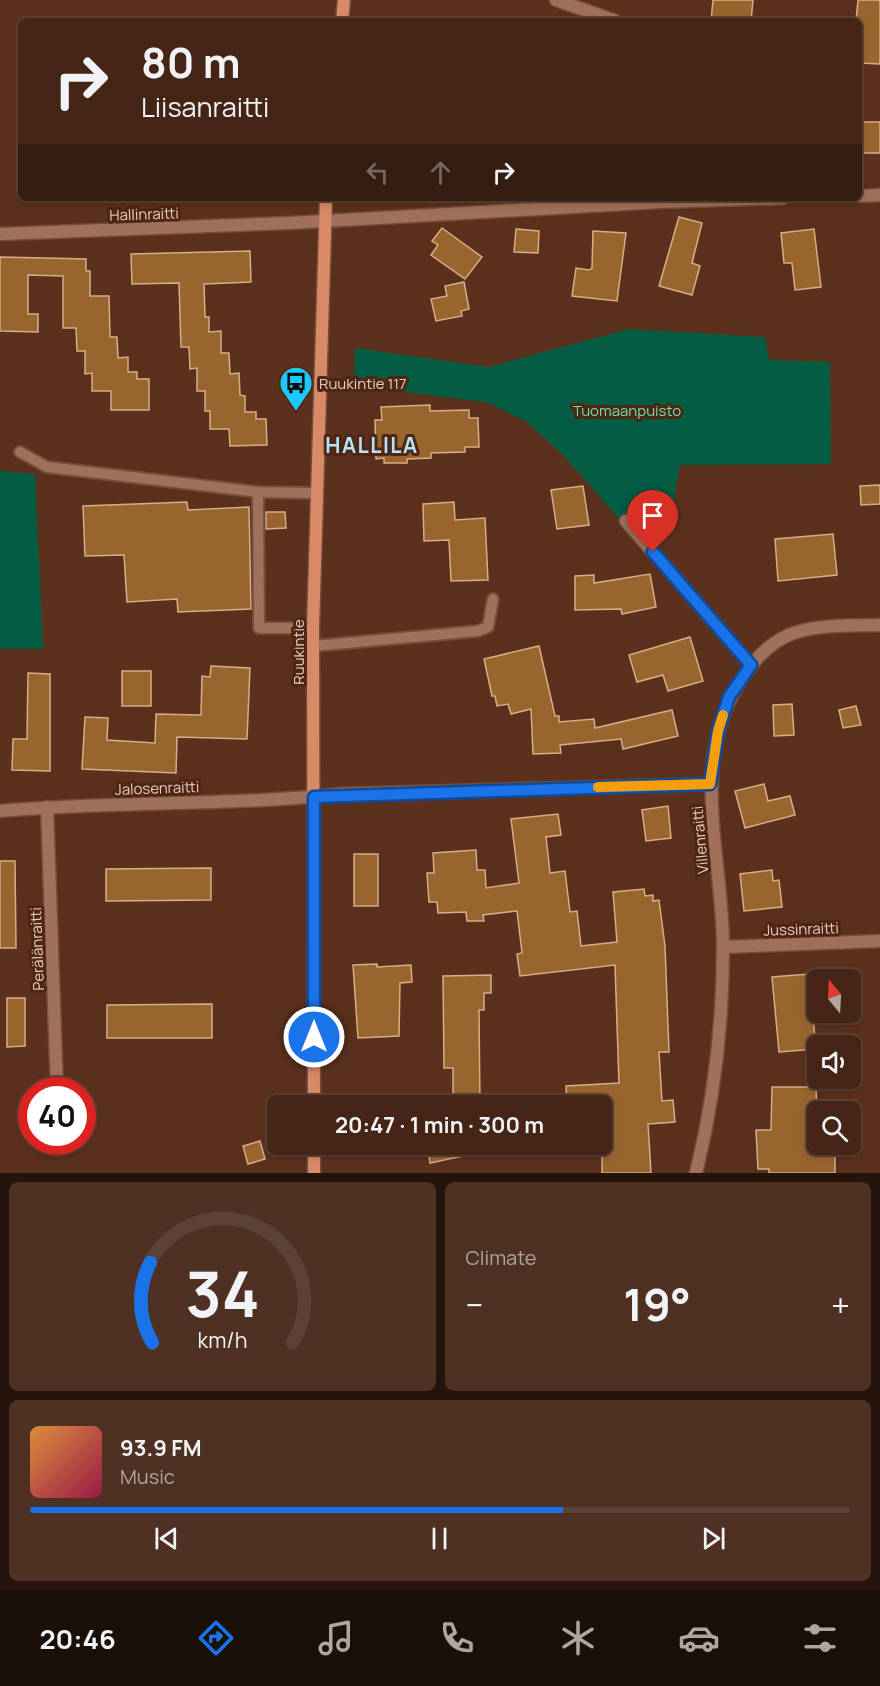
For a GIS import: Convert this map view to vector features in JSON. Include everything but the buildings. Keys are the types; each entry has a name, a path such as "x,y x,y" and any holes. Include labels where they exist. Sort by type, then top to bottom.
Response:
{"street":[{"path":"342,18 344,0"},
{"path":"556,0 607,18"},
{"path":"862,196 880,195"},
{"name":"Ruukintie","path":"314,1095 313,628 327,201"},
{"name":"Hallinraitti","path":"0,234 290,223 325,219 683,201"},
{"path":"626,521 751,665"},
{"name":"Villenraitti","path":"696,1173 706,1132 718,1040 723,947 710,784 718,731 729,697 751,665 770,647 793,633 821,627 880,625"},
{"name":"Jalosenraitti","path":"0,811 47,807 710,784"},
{"name":"Perälänraitti","path":"47,807 57,1077"},
{"name":"Jussinraitti","path":"723,947 880,941"},
{"path":"314,1155 314,1173"}],"lane":[{"path":"20,452 47,467 258,492 316,493"},
{"path":"258,492 259,628 313,628"},
{"path":"313,646 478,631 488,627 493,599"}],"green space":[{"name":"Tuomaanpuisto","path":"629,329 765,337 769,360 830,362 831,464 680,465 671,516 638,541 566,458 527,422 486,402 354,386 355,348 488,367"},
{"path":"0,471 35,474 43,649 0,649"}],"slow traffic":[{"path":"598,787 710,784 718,731 723,715"}],"place":[{"name":"Ruukintie 117","path":"296,412"}],"district":[{"name":"HALLILA","path":"372,445"}],"route":[{"path":"314,1037 314,797 341,794 710,784 718,731 729,697 751,665 653,552"}]}
